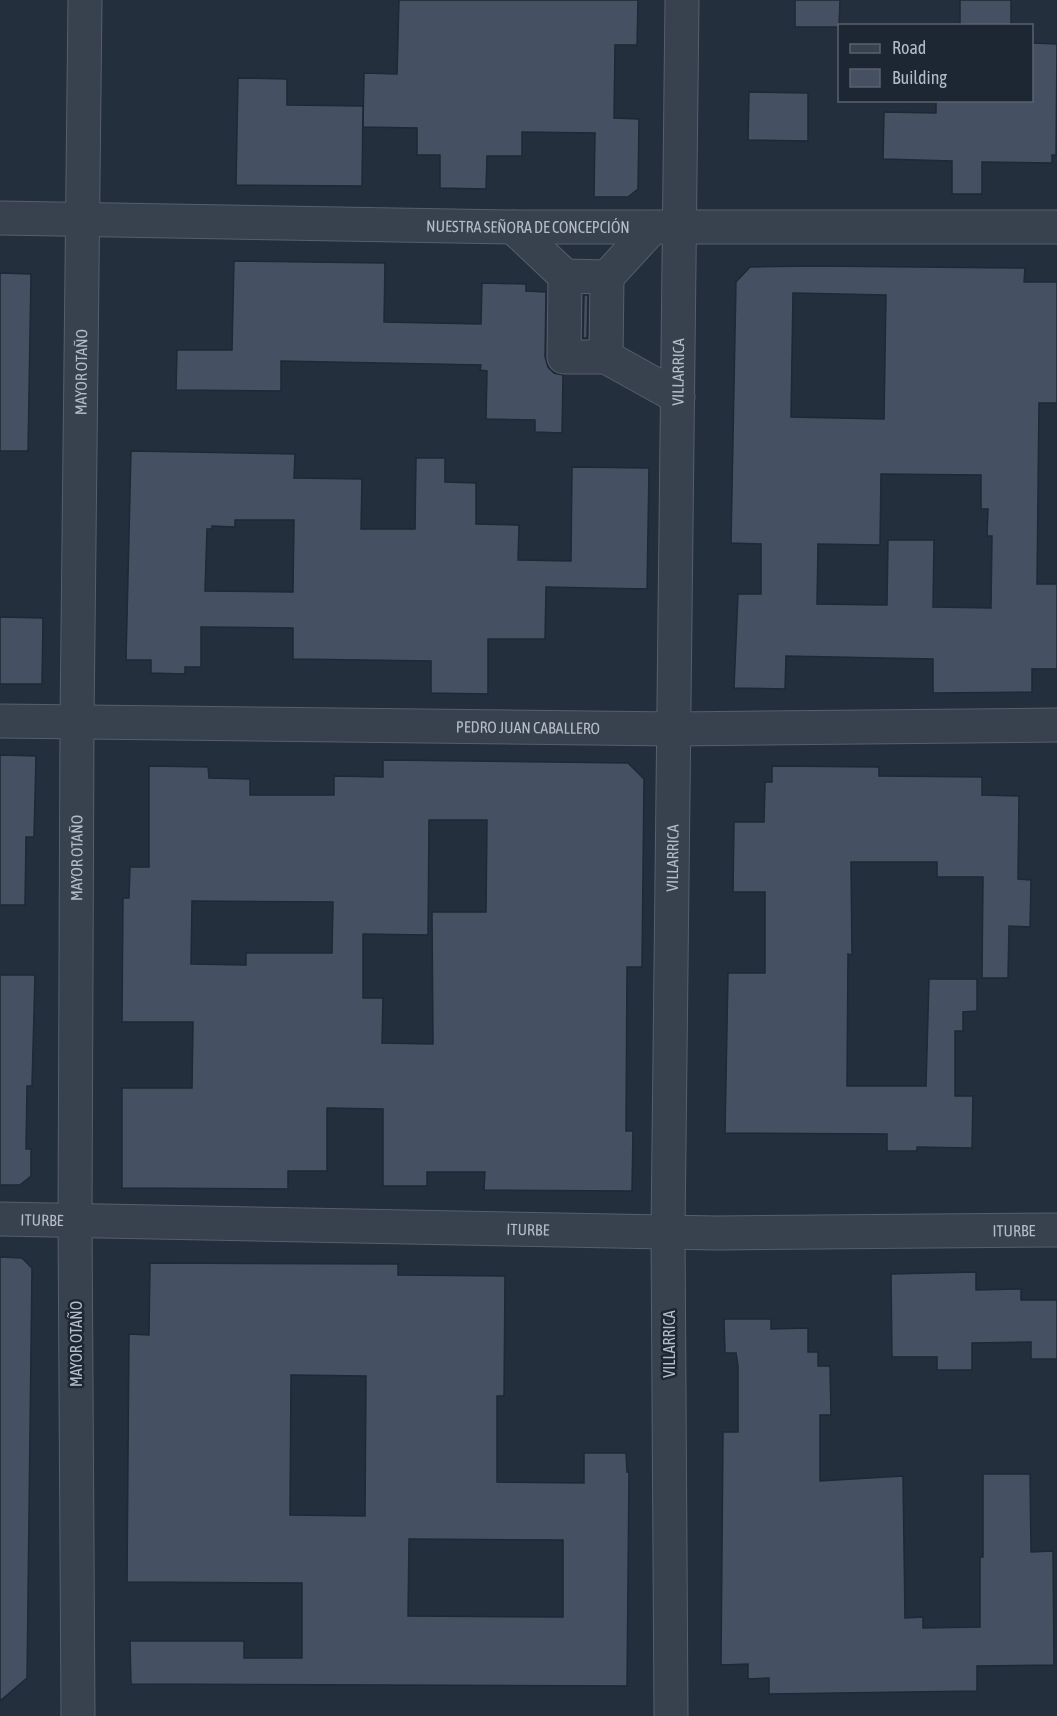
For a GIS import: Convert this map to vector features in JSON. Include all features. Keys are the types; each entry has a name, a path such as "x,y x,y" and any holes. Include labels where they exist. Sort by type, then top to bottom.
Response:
{"street":[{"name":"MAYOR OTAÑO","path":"78,1716 75,1220 77,722 85,0"},
{"name":"VILLARRICA","path":"671,1716 668,1232 678,397 665,228 682,0"},
{"name":"NUESTRA SEÑORA DE CONCEPCIÓN","path":"0,218 513,227 1057,227"},
{"path":"513,227 565,276 608,277 665,228"},
{"path":"565,276 564,357 606,357 678,397"},
{"path":"606,357 608,277"},
{"name":"PEDRO JUAN CABALLERO","path":"0,721 675,729 1057,725"},
{"name":"ITURBE","path":"0,1219 668,1232 1057,1230"}],"building":[{"path":"399,0 638,0 637,45 615,45 614,118 639,119 638,189 628,197 594,197 595,133 522,132 522,156 487,156 486,189 440,188 440,155 417,155 417,128 363,127 364,73 397,74"},
{"path":"795,0 840,0 838,27 795,27"},
{"path":"960,0 1011,0 1011,24 960,24"},
{"path":"1033,43 1057,44 1056,155 1052,155 1052,163 982,162 982,194 952,194 952,161 883,159 884,112 936,113 936,102 1033,102"},
{"path":"238,78 287,79 287,105 363,106 362,186 236,185"},
{"path":"749,92 808,93 808,141 748,140"},
{"path":"234,261 385,263 384,322 481,324 482,283 526,284 526,291 546,292 545,357 548,367 554,373 563,375 562,433 535,432 535,420 486,419 487,371 480,370 481,365 281,361 281,391 176,390 177,350 232,350"},
{"path":"750,267 1025,268 1024,282 1057,282 1057,403 1039,403 1037,584 1057,584 1057,669 1032,669 1032,692 933,693 933,659 786,656 785,689 734,688 738,594 761,594 761,544 731,543 736,282","holes":["793,293 886,295 884,419 791,417","881,474 981,475 981,509 988,509 987,536 992,536 991,608 933,607 934,540 888,540 887,605 817,604 818,544 880,545"]},
{"path":"0,273 31,274 28,451 0,451"},
{"path":"584,295 588,295 587,338 583,338"},
{"path":"131,451 295,454 294,478 362,479 361,529 415,529 416,458 445,458 445,482 476,483 476,524 519,525 518,560 571,561 572,467 649,468 647,589 546,587 545,639 488,639 488,694 431,693 431,661 293,659 293,628 201,627 201,667 185,667 185,674 151,673 151,660 126,660","holes":["235,520 294,520 293,592 205,591 207,529 212,529 212,526 235,527"]},
{"path":"0,617 43,618 42,684 0,684"},
{"path":"0,755 36,756 34,837 26,837 25,905 0,905"},
{"path":"383,760 628,763 644,779 642,967 627,967 626,1131 633,1131 632,1191 484,1190 485,1172 427,1172 427,1186 383,1186 383,1109 327,1108 327,1171 288,1171 288,1189 122,1188 122,1088 192,1088 193,1022 122,1022 123,898 129,898 130,867 149,867 149,766 208,767 209,778 250,779 250,795 334,795 334,776 383,777","holes":["429,820 487,820 486,912 432,912 433,1044 382,1043 383,998 363,998 363,934 428,935","192,901 333,902 332,953 246,953 246,965 191,964"]},
{"path":"772,766 879,767 879,776 982,777 982,795 1019,796 1018,879 1031,880 1030,927 1009,926 1008,978 982,978 983,877 937,877 937,862 851,862 852,955 848,954 847,1086 926,1086 929,979 977,979 977,1011 963,1012 963,1031 955,1031 955,1096 973,1096 972,1148 917,1147 917,1151 887,1151 887,1134 725,1133 728,973 765,973 765,892 733,892 734,822 764,822 765,782 772,782"},
{"path":"0,975 35,975 32,1086 27,1086 26,1149 31,1149 31,1176 20,1185 0,1185"},
{"path":"0,1257 22,1258 32,1268 27,1678 0,1701"},
{"path":"150,1263 398,1264 398,1275 505,1276 504,1396 497,1396 497,1482 584,1483 584,1453 626,1453 627,1472 629,1472 627,1686 131,1684 130,1641 244,1641 244,1658 302,1658 302,1583 127,1582 129,1334 149,1335","holes":["291,1375 366,1376 365,1516 290,1515","409,1539 563,1540 563,1617 408,1616"]},
{"path":"976,1272 976,1290 1021,1289 1021,1300 1057,1300 1057,1359 1031,1359 1031,1342 972,1343 972,1370 937,1370 937,1357 892,1357 891,1274"},
{"path":"724,1319 771,1319 771,1329 808,1328 808,1352 818,1352 818,1366 830,1366 831,1415 820,1415 820,1481 903,1476 905,1618 923,1617 923,1628 980,1627 983,1474 1030,1474 1031,1552 1053,1551 1054,1665 977,1666 977,1691 769,1694 769,1678 748,1679 748,1664 721,1665 723,1432 738,1432 738,1366 736,1353 725,1353"}]}
